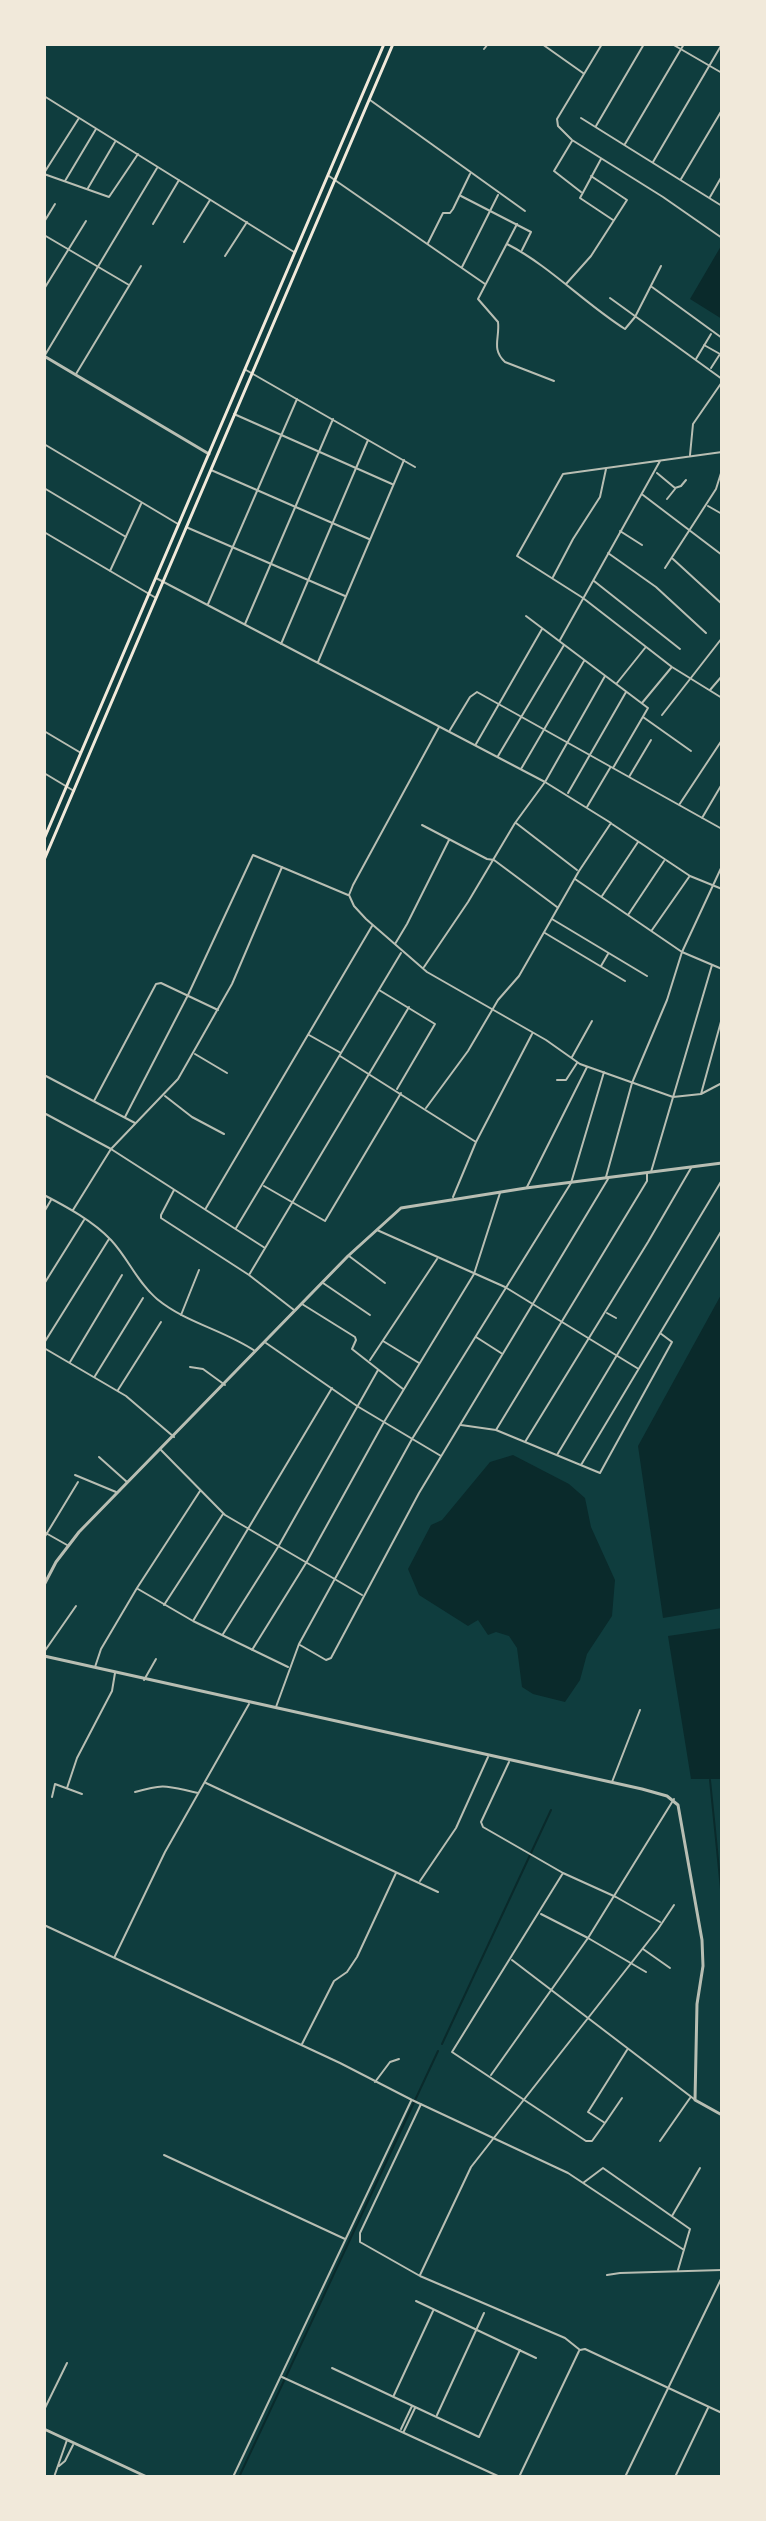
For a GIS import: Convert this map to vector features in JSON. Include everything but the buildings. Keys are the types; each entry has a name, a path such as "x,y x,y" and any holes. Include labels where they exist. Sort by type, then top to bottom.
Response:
{"main road":[{"path":"44,839 384,44"},
{"path":"44,860 393,44"},
{"path":"277,295 284,298"}],"street":[{"path":"484,49 488,44"},
{"path":"542,44 584,73"},
{"path":"602,44 557,119 558,126 572,140 722,238"},
{"path":"595,127 644,44"},
{"path":"672,44 722,73"},
{"path":"625,145 684,44"},
{"path":"652,163 722,44"},
{"path":"44,96 295,252"},
{"path":"369,100 525,211"},
{"path":"680,180 722,110"},
{"path":"79,117 44,174 109,197 138,153"},
{"path":"581,118 722,206"},
{"path":"65,181 96,128"},
{"path":"87,189 116,140"},
{"path":"572,140 554,171 581,192"},
{"path":"602,158 580,198 613,220"},
{"path":"158,166 44,356 209,454"},
{"path":"428,243 443,213 450,213 461,196 471,173"},
{"path":"328,176 486,284"},
{"path":"565,285 591,256 627,200 591,176"},
{"path":"709,198 722,176"},
{"path":"153,224 179,179"},
{"path":"462,267 499,194"},
{"path":"461,196 531,232 521,251"},
{"path":"184,242 211,199"},
{"path":"44,222 55,204"},
{"path":"44,289 86,221"},
{"path":"225,256 247,221"},
{"path":"517,224 478,299 498,322 495,346 500,358 554,381"},
{"path":"44,235 129,285"},
{"path":"507,244 521,251 625,329 635,317 661,266"},
{"path":"76,375 141,266"},
{"path":"651,287 722,338"},
{"path":"610,298 722,380 693,424 690,456"},
{"path":"695,360 713,332"},
{"path":"704,345 721,354 710,370"},
{"path":"245,370 415,467"},
{"path":"208,605 297,399"},
{"path":"234,414 393,485"},
{"path":"244,625 333,419"},
{"path":"281,644 368,440"},
{"path":"44,444 179,525"},
{"path":"722,452 563,474 517,555 583,598 689,679 722,698"},
{"path":"318,663 404,460"},
{"path":"559,642 656,473 660,460"},
{"path":"552,578 600,497 606,468"},
{"path":"211,470 370,540"},
{"path":"665,568 707,505 722,470"},
{"path":"656,473 675,488"},
{"path":"667,499 686,480"},
{"path":"44,488 126,537"},
{"path":"642,494 722,555"},
{"path":"110,572 142,502"},
{"path":"707,505 722,514"},
{"path":"186,527 346,597"},
{"path":"620,531 642,545"},
{"path":"44,532 156,598"},
{"path":"608,553 656,587 706,633"},
{"path":"672,558 722,604"},
{"path":"156,578 567,794 690,876 722,889"},
{"path":"593,580 680,649"},
{"path":"526,616 648,708 587,807"},
{"path":"475,745 542,629"},
{"path":"662,715 722,638"},
{"path":"498,757 564,645"},
{"path":"616,683 645,648"},
{"path":"520,770 584,661"},
{"path":"642,703 672,667"},
{"path":"423,968 515,823 545,782 605,676"},
{"path":"710,691 722,676"},
{"path":"567,794 626,692"},
{"path":"450,731 474,693 722,829"},
{"path":"642,716 691,751"},
{"path":"349,895 439,726"},
{"path":"44,731 81,753"},
{"path":"628,777 651,740"},
{"path":"678,806 722,740"},
{"path":"44,773 74,791"},
{"path":"701,819 722,784"},
{"path":"515,823 579,871"},
{"path":"426,1108 468,1051 492,1009 519,976 579,871 611,823"},
{"path":"422,825 494,860 558,908"},
{"path":"394,945 449,839"},
{"path":"601,897 638,842"},
{"path":"125,1117 188,995 253,855 349,895 354,906 401,952 578,1062 673,1097 701,1094 722,1083"},
{"path":"628,915 665,860"},
{"path":"299,1644 328,1660 441,1456 607,1178 632,1083 667,1000 682,952 722,866"},
{"path":"73,1210 111,1149 165,1095 194,1053 219,1010 257,930 282,867"},
{"path":"652,930 690,876"},
{"path":"575,879 682,952 722,969"},
{"path":"551,919 647,976"},
{"path":"206,1208 372,925"},
{"path":"544,933 625,981"},
{"path":"236,1228 401,952"},
{"path":"601,966 608,953"},
{"path":"496,1430 647,1181 712,965"},
{"path":"94,1101 152,987 161,983 219,1010"},
{"path":"379,990 434,1022 435,1027 396,1090"},
{"path":"249,1275 409,1007"},
{"path":"701,1094 722,1018"},
{"path":"572,1058 592,1021"},
{"path":"452,1200 476,1142 532,1033"},
{"path":"308,1034 476,1142"},
{"path":"194,1053 227,1073"},
{"path":"557,1080 566,1080 578,1062"},
{"path":"526,1188 588,1066"},
{"path":"275,1709 299,1644 412,1439 571,1183 604,1072"},
{"path":"44,1075 137,1124"},
{"path":"263,1185 325,1221 401,1093"},
{"path":"165,1095 192,1117 224,1134"},
{"path":"44,1113 111,1149 265,1248"},
{"path":"44,1585 68,1546 117,1493 348,1256 403,1207 722,1163"},
{"path":"525,1442 691,1167"},
{"path":"557,1455 722,1180"},
{"path":"175,1189 161,1218 249,1275 295,1311"},
{"path":"252,1650 474,1274 500,1192"},
{"path":"44,1195 73,1210 110,1238 149,1291 181,1316 215,1328 256,1352"},
{"path":"44,1212 52,1199"},
{"path":"44,1284 84,1219"},
{"path":"376,1230 505,1287 637,1368"},
{"path":"581,1465 721,1232"},
{"path":"44,1343 110,1238"},
{"path":"348,1256 385,1283"},
{"path":"369,1362 437,1258"},
{"path":"181,1316 199,1270"},
{"path":"69,1363 122,1275"},
{"path":"322,1282 370,1315"},
{"path":"95,1377 143,1298"},
{"path":"302,1304 355,1337 352,1349 404,1389"},
{"path":"606,1312 616,1318"},
{"path":"118,1391 161,1322"},
{"path":"460,1425 496,1430 598,1473 602,1472 672,1342 660,1333"},
{"path":"475,1336 502,1354"},
{"path":"382,1340 420,1364"},
{"path":"265,1342 357,1406 441,1456"},
{"path":"44,1348 118,1391 174,1437"},
{"path":"190,1367 203,1369 225,1385"},
{"path":"223,1634 278,1547 378,1370"},
{"path":"193,1621 332,1388"},
{"path":"161,1450 224,1513 363,1596"},
{"path":"99,1457 128,1483"},
{"path":"75,1475 117,1493"},
{"path":"44,1538 78,1482"},
{"path":"95,1669 101,1649 137,1588 201,1490"},
{"path":"164,1605 224,1513"},
{"path":"45,1532 68,1546"},
{"path":"137,1588 193,1621 290,1668"},
{"path":"76,1606 44,1654 95,1669 674,1799 678,1805 702,1940 695,2100"},
{"path":"144,1680 156,1659"},
{"path":"67,1788 77,1758 112,1691 115,1673"},
{"path":"114,1958 165,1852 249,1703"},
{"path":"612,1783 640,1710"},
{"path":"419,1883 456,1828 489,1756"},
{"path":"510,1761 481,1824 532,1856 661,1923"},
{"path":"205,1782 438,1892"},
{"path":"52,1797 53,1785 82,1794"},
{"path":"135,1792 151,1785 164,1785 199,1793"},
{"path":"490,2077 616,1897 674,1799"},
{"path":"302,2045 334,1981 347,1972 357,1957 396,1872"},
{"path":"563,1873 452,2052 586,2141 592,2141 622,2098"},
{"path":"420,2276 471,2167 491,2137 589,2018 674,1905"},
{"path":"540,1914 646,1972"},
{"path":"44,1925 302,2045 583,2183 684,2250"},
{"path":"642,1948 670,1968"},
{"path":"511,1959 690,2097 722,2115"},
{"path":"605,2123 589,2111 627,2049"},
{"path":"375,2082 390,2062 399,2059"},
{"path":"660,2141 690,2097"},
{"path":"233,2477 412,2101"},
{"path":"420,2104 359,2238 360,2242 420,2276 565,2338 580,2350 585,2349 722,2413"},
{"path":"164,2155 346,2239"},
{"path":"583,2183 603,2168 690,2229 678,2270"},
{"path":"671,2217 700,2168"},
{"path":"607,2275 722,2270"},
{"path":"625,2477 722,2277"},
{"path":"416,2301 536,2358"},
{"path":"393,2397 434,2310"},
{"path":"436,2417 484,2313"},
{"path":"332,2368 479,2437 520,2350"},
{"path":"519,2477 580,2350"},
{"path":"44,2410 67,2363"},
{"path":"282,2376 500,2477"},
{"path":"402,2432 414,2406"},
{"path":"675,2477 708,2407"},
{"path":"44,2429 147,2477"},
{"path":"54,2477 67,2439"},
{"path":"58,2467 75,2443"}],"water":[{"path":"722,246 722,319 690,299"},
{"path":"722,1293 722,1608 663,1618 638,1446"},
{"path":"513,1455 569,1484 585,1498 591,1527 615,1580 612,1616 587,1654 580,1680 565,1702 533,1694 522,1687 517,1648 509,1636 496,1632 488,1635 478,1620 468,1626 419,1595 408,1569 431,1525 442,1520 490,1462"},
{"path":"722,1628 722,1779 691,1779 668,1636"}],"waterway":[{"path":"710,1780 722,1899"},
{"path":"442,2044 551,1810"},
{"path":"239,2477 438,2051"}]}
